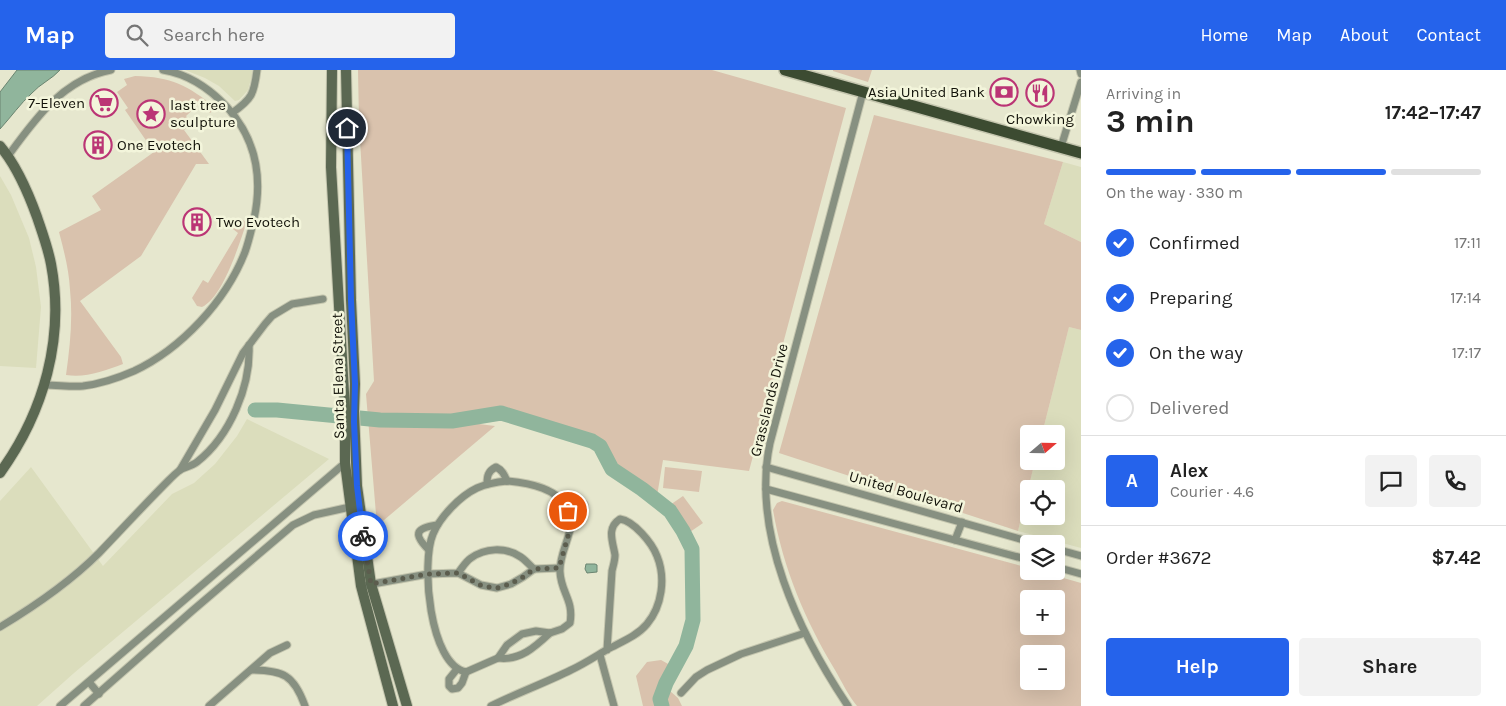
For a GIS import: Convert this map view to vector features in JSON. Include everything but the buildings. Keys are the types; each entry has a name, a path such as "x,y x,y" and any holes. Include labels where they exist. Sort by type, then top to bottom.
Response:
{"main road":[{"path":"785,70 1081,152"}],"street":[{"path":"8,156 52,100 75,84 98,73 111,70"},
{"path":"45,385 82,386 108,380 134,371 162,354 187,335 204,317 227,287 244,253 257,208 258,194 258,171 250,142 242,126 218,97 192,79 178,73 163,70"},
{"path":"232,113 246,103 252,95 257,70"},
{"name":"Santa Elena Street","path":"332,70 331,167 349,411 344,463 361,586 393,706"},
{"name":"Santa Elena Street","path":"346,70 355,384 349,411"},
{"path":"1080,70 1081,74"},
{"path":"1062,147 1081,82"},
{"name":"Grasslands Drive","path":"848,706 805,633 793,605 773,544 767,508 766,467 770,443 863,92"},
{"path":"0,146 19,174 35,211 51,265 54,293 54,328 50,369 24,435 0,473"},
{"path":"331,167 348,167"},
{"path":"0,626 34,606 71,578 98,554 180,470 223,396 243,353 272,316 292,304 323,299"},
{"path":"180,470 197,462 210,450 235,414 244,387 250,357 249,345"},
{"name":"Santa Elena Street","path":"349,424 371,584 407,706"},
{"path":"60,706 344,463"},
{"path":"487,484 490,470 496,467 504,474 506,481"},
{"name":"United Boulevard","path":"766,467 1020,539"},
{"path":"506,481 526,483 542,488 558,496 566,506 572,522 559,568 560,582 570,605 570,623 562,629 550,633 530,650 518,657 498,658 466,672 457,669 449,662 434,627 428,574 428,549 437,525 460,500 475,489 487,484 506,481"},
{"path":"766,489 1020,558"},
{"path":"566,506 577,502 584,504 584,513 572,522"},
{"path":"84,706 293,525 314,515 350,507"},
{"path":"495,705 572,670 629,638 646,626 657,610 662,591 662,573 657,555 646,538 625,520 615,522 610,534 615,561 612,572 607,650"},
{"path":"955,540 962,522"},
{"path":"428,549 420,541 419,531 423,527 437,525"},
{"path":"458,573 470,558 485,551 501,550 520,557 534,569"},
{"path":"1065,552 1081,556"},
{"path":"361,586 428,574 458,573 482,586 497,588 510,584 534,569 559,568"},
{"path":"1065,570 1081,574"},
{"path":"498,658 507,645 522,634 536,631 550,633"},
{"path":"681,692 696,676 707,670 741,654 805,633"},
{"path":"209,706 270,653 287,645"},
{"path":"600,655 614,706"},
{"path":"457,669 449,679 449,686 452,689 458,688 466,672"},
{"path":"251,670 274,671 284,675 294,683 300,692 305,706"},
{"path":"89,682 99,694"}],"shaded area":[{"path":"17,70 60,70 35,90 0,129 0,92"},
{"path":"185,70 252,70 252,75 248,90 239,100 235,101 219,86"},
{"path":"358,70 712,70 846,108 749,471 663,460 657,496 615,464 600,446 592,441 501,413 455,421 495,426 377,526 366,394 374,381 359,122"},
{"path":"833,70 872,70 868,82"},
{"path":"135,76 169,80 196,93 216,108 210,113 201,102 186,116 192,124 184,130 209,164 196,164 141,256 80,301 121,357 123,364 88,375 66,375 71,332 71,301 67,268 59,232 101,210 92,196 154,152 125,110 128,108 117,92 127,85 124,79"},
{"path":"874,115 1063,162 1044,224 1081,242 1081,330 1069,327 1044,425 1020,425 1020,470 1033,470 1030,480 1020,480 1020,523 1018,531 779,453"},
{"path":"1063,162 1081,167 1081,242 1044,224"},
{"path":"0,176 11,195 29,238 36,267 41,307 36,368 0,366"},
{"path":"241,219 247,222 223,283 209,302 202,307 197,306 192,298 203,280 208,283 238,233 233,229"},
{"path":"1069,327 1081,330 1081,548 1065,544 1065,535 1033,535 1018,531 1020,523 1020,525 1065,525 1065,480 1030,480 1033,470 1065,470 1065,425 1044,425"},
{"path":"247,419 329,459 37,706 0,706 0,501 31,467 103,566 172,494 194,483 215,464 237,436"},
{"path":"665,467 702,471 699,492 663,488"},
{"path":"683,496 703,523 690,532 670,505"},
{"path":"782,501 1020,566 1020,580 1065,580 1065,578 1081,583 1081,706 857,706 824,651 796,593 777,531 773,510 777,503"},
{"path":"586,564 597,565 597,572 587,573 585,569"},
{"path":"661,660 670,665 670,691 678,698 682,706 643,706 636,676 647,662"}],"waterway":[{"path":"255,410 277,410 380,420 452,421 501,413 592,441 600,446 612,469 670,511 692,549 693,620 686,646 666,683 660,699 662,706"}],"way so far":[{"path":"363,536 371,584 428,574 458,573 482,586 497,588 510,584 534,569 559,568 572,522 568,511"}],"place":[{"name":"Asia United Bank","path":"1004,92"},
{"name":"Chowking","path":"1040,93"},
{"name":"7-Eleven","path":"104,103"},
{"name":"last tree sculpture","path":"151,114"},
{"name":"One Evotech","path":"98,145"},
{"name":"Two Evotech","path":"197,222"}],"route":[{"path":"347,128 355,384 354,422 357,486 363,536"}]}
